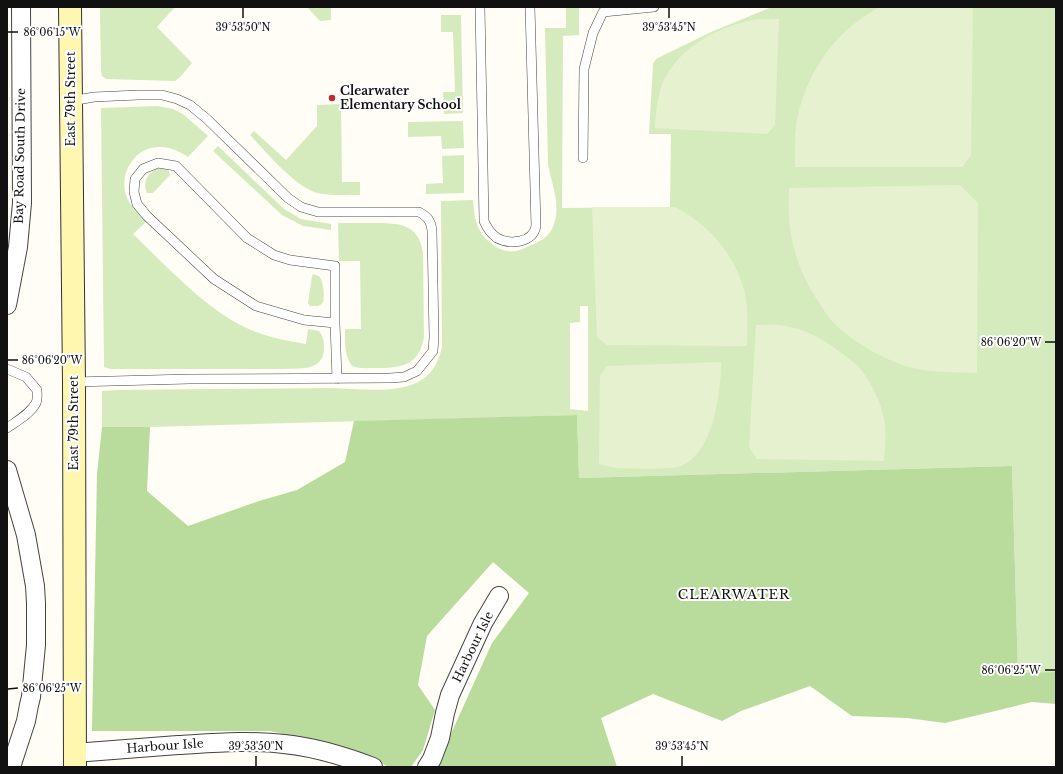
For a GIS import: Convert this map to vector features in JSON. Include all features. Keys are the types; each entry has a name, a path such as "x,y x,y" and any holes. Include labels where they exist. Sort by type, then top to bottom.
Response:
{"street":[{"name":"Bay Road South Drive","path":"7,305 18,247 22,203 21,7"},
{"name":"East 79th Street","path":"70,7 74,382 74,760"},
{"path":"7,470 26,535 35,586 36,603 36,645 31,696 26,721 11,767"},
{"name":"Harbour Isle","path":"427,767 432,759 440,738 444,713 450,695 482,623 499,596"},
{"name":"Harbour Isle","path":"74,760 233,741 250,741 286,744 329,752 354,759 373,767"}],"lane":[{"path":"480,7 484,221 489,231 496,237 502,240 515,242 529,238 535,232 536,226 530,7"},
{"path":"583,158 584,69 593,33 603,12 654,7"},
{"path":"71,101 94,97 138,95 162,95 177,99 190,105 288,198 301,207 318,212 419,212 429,219 432,231 434,337 433,351 417,371 404,377 375,379 189,379 74,382"},
{"path":"335,322 304,320 256,306 214,280 147,216 137,204 134,192 135,179 143,169 158,163 176,166 247,238 274,255 290,260 335,266 337,379"},
{"path":"7,368 26,378 38,390 37,399 33,407 24,416 7,428"}],"green space":[{"path":"100,7 175,7 157,27 192,63 175,81 106,79 102,76 101,70"},
{"path":"307,7 331,7 331,20 320,21"},
{"path":"566,7 579,7 579,35 563,36 562,208 670,207 671,134 649,134 653,64 656,59 711,32 772,7 1056,7 1056,672 1018,673 1012,466 579,478 577,415 150,427 102,427 102,391 326,388 382,390 404,387 425,378 436,364 442,347 441,201 473,200 475,218 479,230 487,240 503,250 518,250 538,242 548,235 554,225 556,199 548,164 545,28 566,28","holes":["580,306 588,306 588,411 570,409 570,323 580,322"]},
{"path":"879,7 973,7 971,155 962,167 795,167 795,134 798,115 810,80 823,58 838,38"},
{"path":"441,15 461,15 463,113 444,114 443,92 455,92 453,32 441,32"},
{"path":"757,19 779,19 775,125 767,134 655,128 659,93 670,69 680,58 690,48 715,33 743,22"},
{"path":"341,104 342,182 360,182 360,195 328,195 317,193 308,189 281,168 250,135 254,131 286,160 317,126 317,105"},
{"path":"158,106 173,109 183,114 208,136 188,157 167,147 150,148 136,156 127,170 124,187 127,199 146,222 133,234 190,289 222,314 239,324 268,336 306,344 308,329 319,331 323,339 324,348 320,361 316,364 304,368 285,369 110,369 104,367 101,108"},
{"path":"463,121 464,148 442,149 441,136 408,137 408,122"},
{"path":"218,146 284,209 301,219 331,224 331,230 303,226 282,215 213,151"},
{"path":"464,155 464,193 426,194 426,184 443,183 442,156"},
{"path":"162,168 169,171 170,175 153,193 147,193 145,184 148,176 150,173"},
{"path":"960,185 978,203 977,373 937,372 902,365 879,355 857,342 838,327 827,315 805,279 795,252 789,223 789,188"},
{"path":"592,207 674,207 698,221 727,252 740,277 747,304 747,346 607,345 597,337"},
{"path":"338,223 391,223 412,230 421,243 423,253 424,337 418,354 407,364 392,367 357,368 352,366 349,362 346,348 345,329 361,329 360,261 339,261"},
{"path":"313,274 319,276 322,281 324,296 322,304 318,306 310,306 308,303"},
{"path":"756,325 782,325 805,331 825,341 858,366 877,397 884,418 886,439 884,461 757,459 749,447"},
{"path":"721,362 721,375 717,404 713,420 708,435 701,448 692,459 681,466 668,468 614,468 599,464 600,376 607,366"},
{"path":"577,415 579,478 1012,466 1018,673 1056,672 1056,704 1032,702 945,723 907,718 852,716 810,686 741,711 722,721 653,694 601,718 617,767 436,767 492,643 529,593 493,562 427,636 418,685 435,710 423,750 411,767 389,767 356,751 270,731 92,731 97,474 102,427 150,427 147,491 188,526 259,501 297,490 345,462 354,421"}],"place":[{"name":"Clearwater Elementary School","path":"332,98"}],"district":[{"name":"CLEARWATER","path":"734,594"}]}
